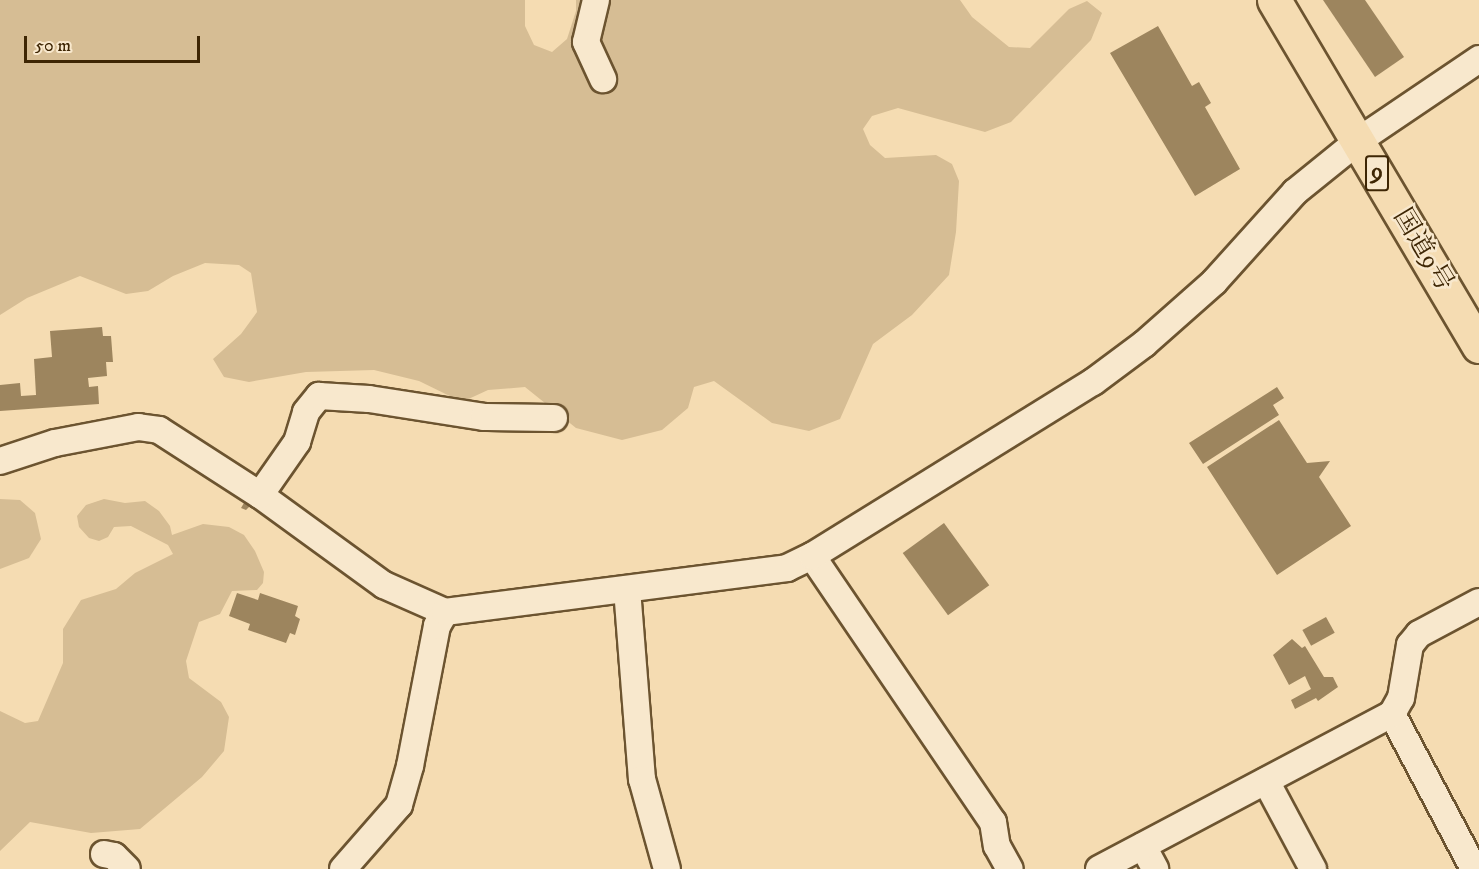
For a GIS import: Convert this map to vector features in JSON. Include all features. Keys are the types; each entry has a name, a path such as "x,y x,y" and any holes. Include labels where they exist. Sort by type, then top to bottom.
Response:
{"highway":[{"name":"国道9号","path":"1274,0 1479,346"}],"street":[{"path":"596,0 586,42 603,79"},
{"path":"343,869 399,805 410,766 437,626 445,612 455,608 787,568 812,556 1093,382 1144,344 1214,282 1295,192 1358,141 1479,59"},
{"path":"260,495 297,442 306,412 319,396 369,399 484,417 554,418"},
{"path":"0,461 55,443 149,427 172,436 260,495 384,585 445,612"},
{"path":"812,556 993,822 997,846 1010,869"},
{"path":"627,589 642,779 667,869"},
{"path":"1100,869 1392,714 1401,698 1410,645 1419,634 1479,602"},
{"path":"1392,714 1474,869"},
{"path":"1266,781 1313,869"},
{"path":"1143,846 1155,869"},
{"path":"104,854 114,856 127,869"}],"shaded area":[{"path":"0,0 525,0 525,26 534,45 552,52 567,39 576,11 576,0 960,0 972,17 1009,47 1030,48 1069,9 1087,1 1102,13 1091,40 1011,122 985,132 898,108 872,116 863,129 870,145 885,158 936,155 952,164 959,181 956,232 949,275 912,315 873,344 840,419 809,431 772,423 714,381 694,387 688,408 662,430 622,440 576,428 525,387 488,390 462,402 419,381 374,370 306,372 249,382 224,377 213,359 241,334 257,312 251,273 239,265 205,263 173,276 148,291 126,294 80,276 27,298 0,315"},
{"path":"0,499 20,500 35,513 41,539 29,558 0,569"},
{"path":"104,499 125,503 145,501 159,511 170,526 172,535 203,524 229,527 244,535 255,551 264,572 263,583 257,590 232,591 220,614 199,622 186,661 189,678 221,702 229,717 224,751 202,777 140,829 91,833 30,822 0,851 0,711 25,723 38,721 63,663 63,629 81,600 116,589 135,573 173,554 168,545 131,526 114,527 108,537 99,541 89,538 79,527 77,516 86,505"}],"building":[{"path":"1323,0 1365,0 1404,57 1375,77"},
{"path":"1158,26 1192,86 1199,82 1211,103 1205,107 1240,169 1195,196 1110,53"},
{"path":"102,327 103,336 111,336 113,362 106,362 107,376 88,378 89,387 98,386 99,404 0,411 0,385 20,383 21,396 36,395 34,359 52,357 50,331"},
{"path":"1277,387 1284,398 1273,405 1279,415 1203,464 1189,443"},
{"path":"1279,420 1307,463 1330,461 1319,477 1351,526 1277,575 1207,467"},
{"path":"244,503 250,506 246,510 241,508"},
{"path":"944,523 989,585 948,615 903,553"},
{"path":"237,593 258,600 260,593 298,606 295,616 300,619 295,635 290,633 286,643 248,630 250,624 229,616"},
{"path":"1326,617 1335,633 1311,646 1302,630"},
{"path":"1292,639 1302,648 1305,646 1324,677 1333,677 1338,687 1318,701 1316,698 1295,709 1291,700 1311,689 1305,676 1289,685 1273,655"}]}
